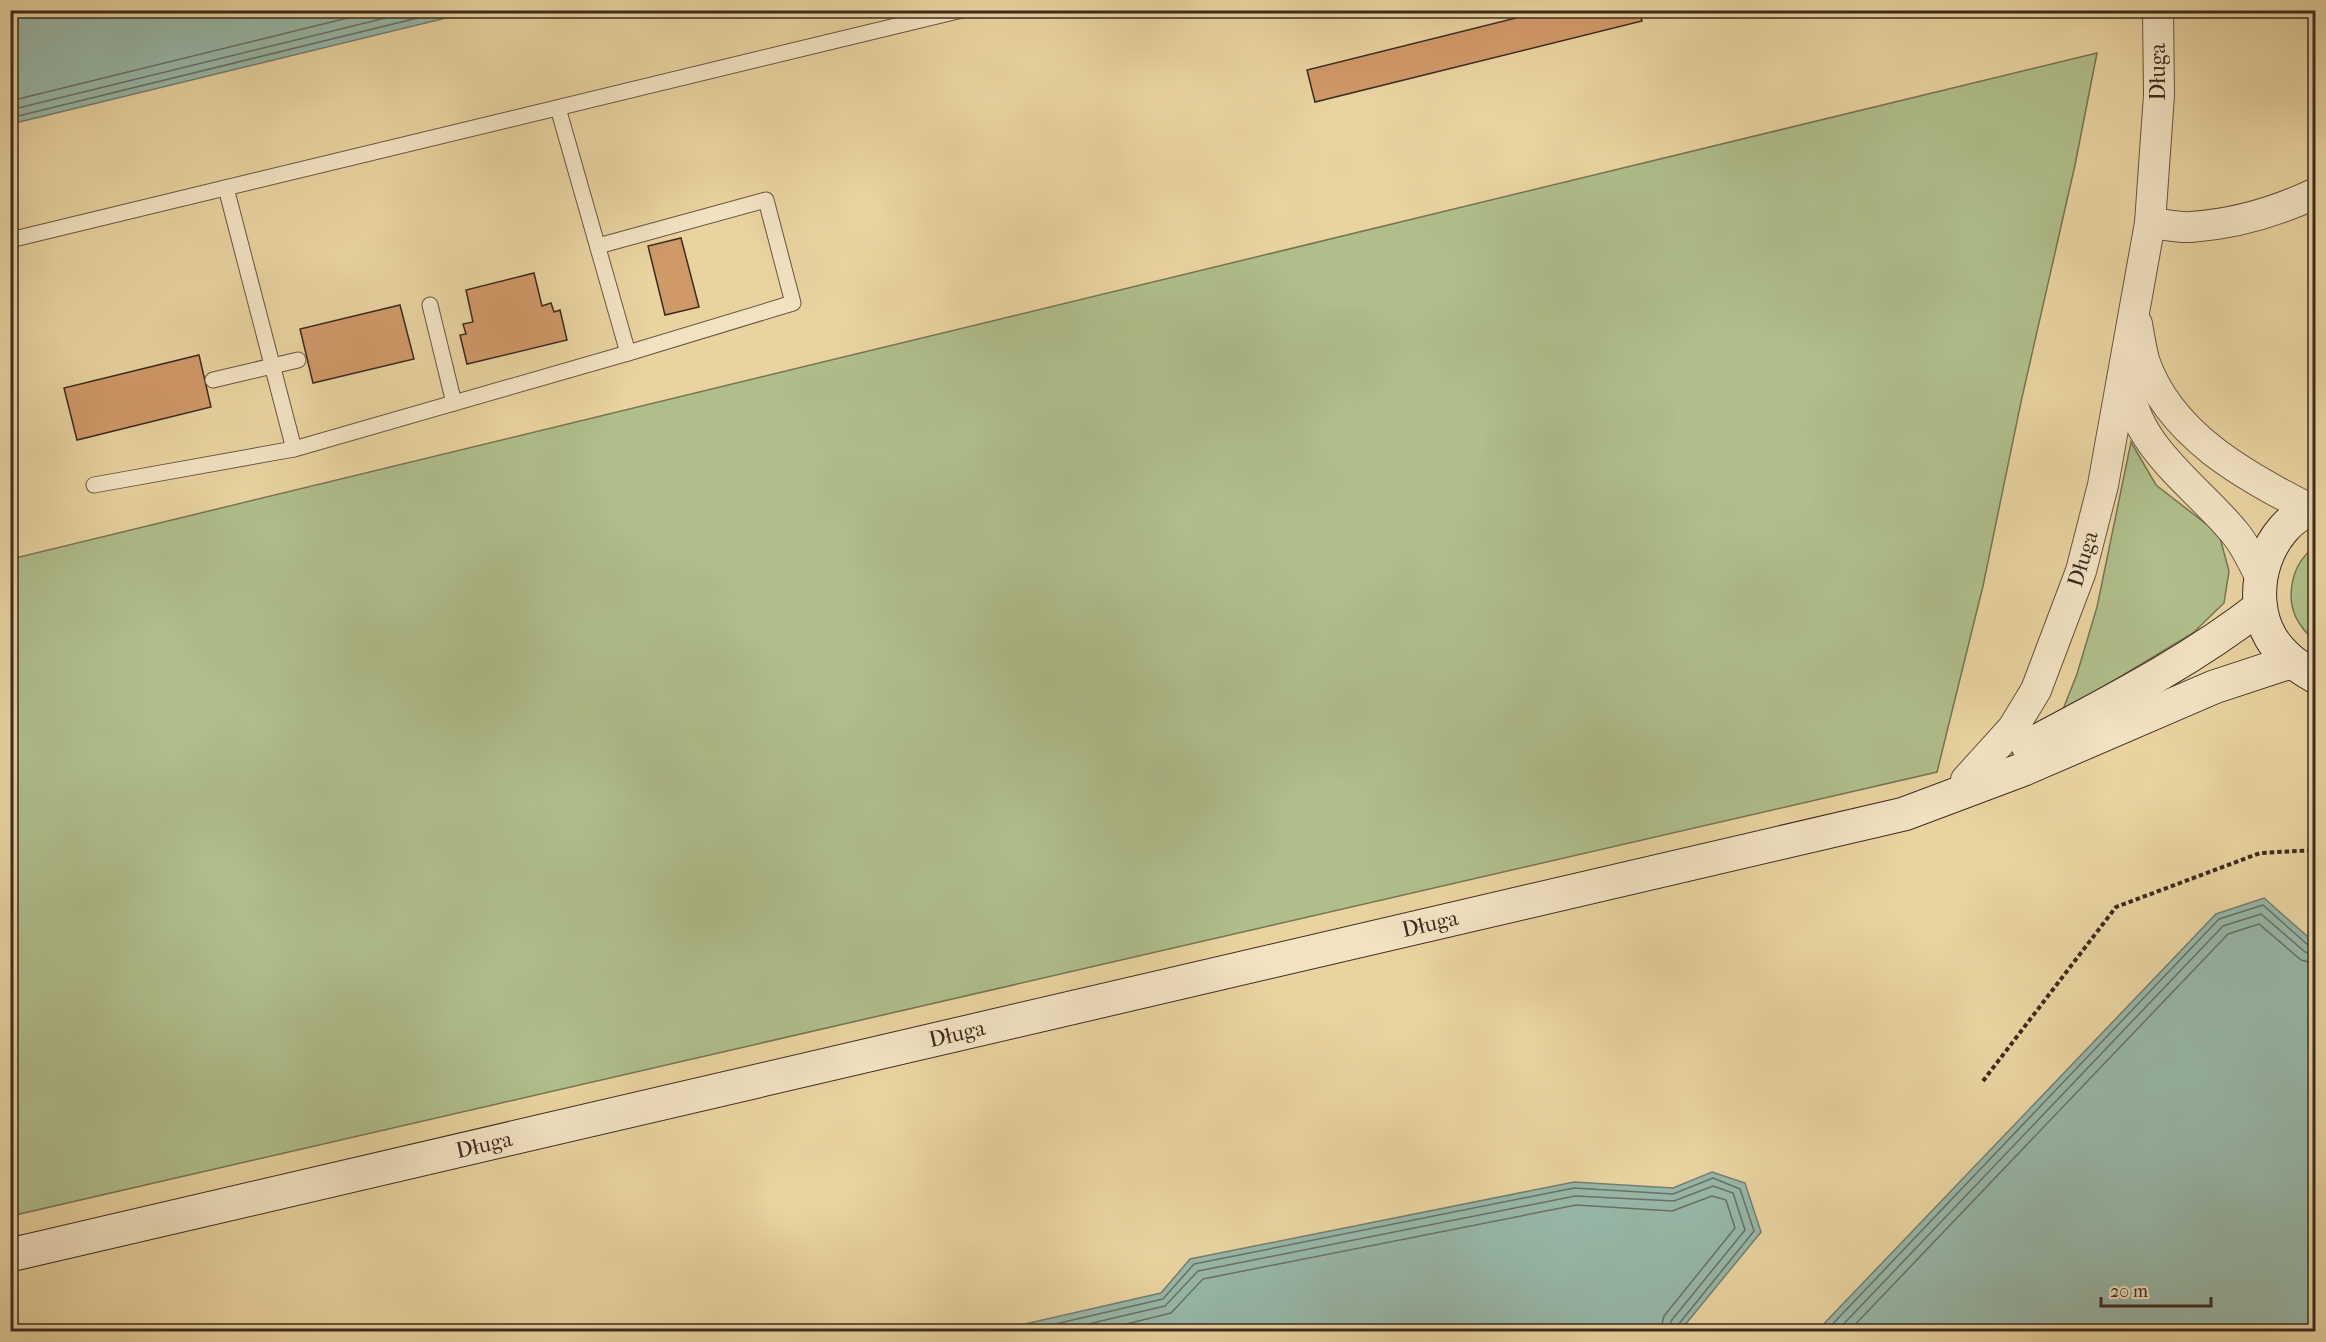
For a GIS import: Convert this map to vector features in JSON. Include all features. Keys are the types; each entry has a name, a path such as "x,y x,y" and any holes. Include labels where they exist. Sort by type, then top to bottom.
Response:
{"main road":[{"path":"2303,670 2271,637 2260,592 2266,555 2277,536 2292,520 2313,508"},
{"name":"Długa","path":"1904,814 2160,675 2224,635 2260,592"},
{"name":"Długa","path":"10,1255 1904,814 2024,769 2214,687 2303,670"}],"street":[{"name":"Długa","path":"1966,780 2013,728 2036,690 2081,571 2103,485 2150,223 2159,95 2157,10"},
{"path":"2150,223 2190,227 2252,218 2286,207 2316,193"},
{"name":"Długa","path":"2134,312 2144,360 2159,392 2182,422 2221,459 2269,489 2313,508"},
{"name":"Długa","path":"2134,312 2130,383 2136,414 2146,435 2176,472 2236,534 2260,592"}],"lane":[{"path":"10,240 962,10"},
{"path":"558,108 628,353"},
{"path":"226,188 294,449"},
{"path":"94,485 294,449 793,303 766,200 598,246"},
{"path":"430,305 454,404"},
{"path":"213,380 298,360"}],"path":[{"path":"1983,1082 2116,907 2260,853 2316,850"}],"green space":[{"path":"2097,53 2075,165 2021,402 1983,586 1937,772 11,1216 11,559"},
{"path":"2131,442 2156,485 2219,534 2229,571 2224,603 2193,633 2062,712 2077,674 2097,607"},
{"path":"2315,547 2315,641 2296,617 2291,596 2295,573 2306,554"}],"water":[{"path":"11,10 475,10 475,11 11,124"},
{"path":"2264,898 2315,943 2315,1331 1817,1331 2216,914"},
{"path":"1712,1172 1745,1183 1761,1232 1680,1331 994,1331 1161,1293 1190,1259 1574,1182 1673,1188"}],"building":[{"path":"1548,10 1639,10 1642,21 1315,102 1307,70"},
{"path":"681,238 699,307 665,315 648,246"},
{"path":"534,273 542,306 551,303 554,312 560,310 567,340 467,364 460,335 466,334 463,324 473,322 466,290"},
{"path":"400,305 414,359 313,383 300,329"},
{"path":"199,355 211,407 77,440 64,388"}]}
